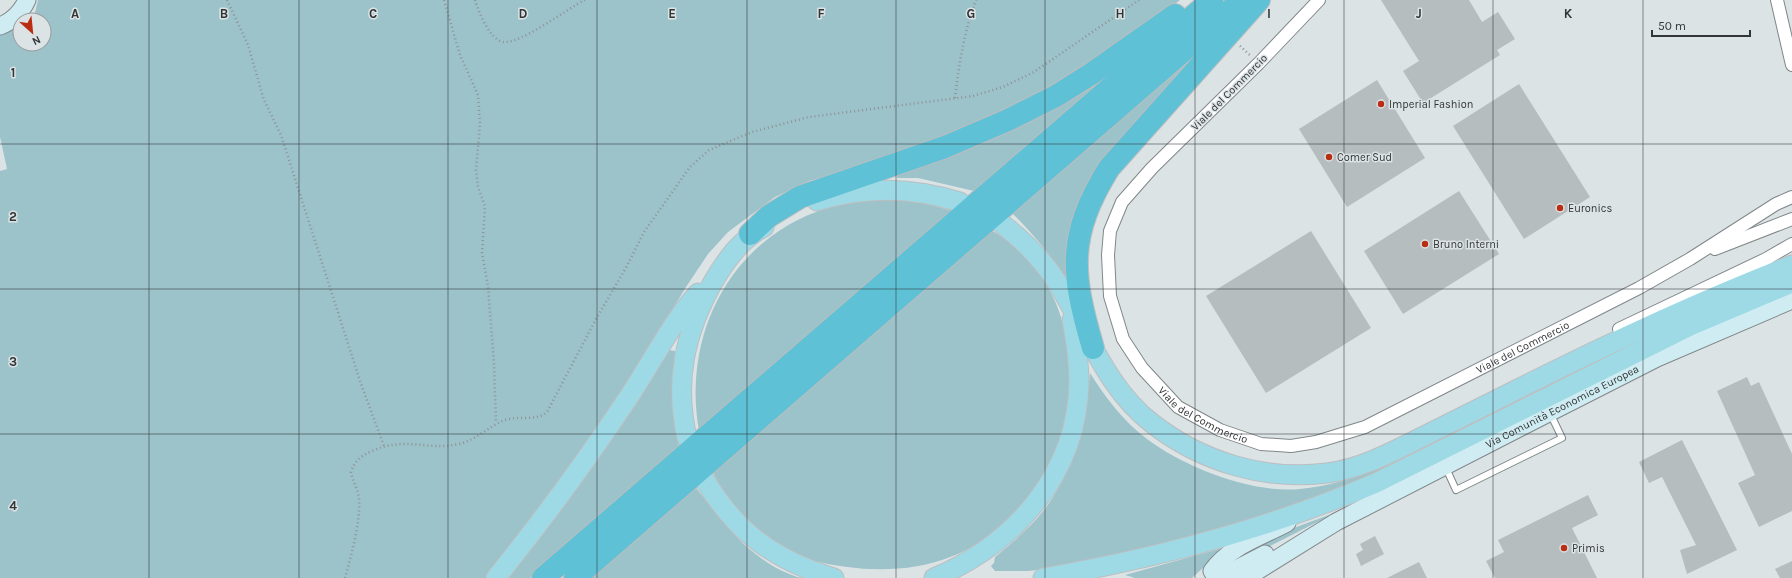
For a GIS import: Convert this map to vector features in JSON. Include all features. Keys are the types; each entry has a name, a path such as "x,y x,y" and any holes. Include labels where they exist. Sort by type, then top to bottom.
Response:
{"highway":[{"path":"750,234 769,216 800,196 945,146 1008,120 1049,99 1091,74 1195,0"},
{"path":"543,578 1212,0"},
{"path":"575,578 1242,0"},
{"path":"1093,348 1081,307 1076,280 1081,229 1095,191 1109,168 1259,0"}],"main road":[{"path":"496,578 528,538 620,411 691,301 750,234 782,216 816,201 862,190 909,190 940,196 960,202"},
{"path":"1002,224 1033,249 1054,278 1109,374 1135,408 1167,435 1206,456 1227,464 1270,474 1327,473 1372,461 1549,373 1686,310 1792,265"},
{"path":"687,438 681,392 686,347 701,304 725,262"},
{"path":"1043,578 1113,566 1159,555 1325,505 1376,484 1690,326 1792,283"},
{"path":"934,578 970,560 1012,530 1035,505 1054,476 1066,450 1072,429 1078,396 1077,348 1069,305"},
{"path":"706,482 734,521 759,543 789,561 834,578"}],"street":[{"path":"0,26 16,17 22,10 27,0"},
{"name":"Viale del Commercio","path":"1319,0 1259,63 1152,168 1122,202 1110,231 1108,255 1110,296 1123,339 1142,368 1178,407 1220,430 1260,444 1291,446 1316,442 1365,427 1569,324 1690,259"},
{"path":"1777,0 1792,65"},
{"path":"1690,259 1776,204 1792,197"},
{"path":"1690,259 1792,219"},
{"path":"1549,373 1605,336 1766,259 1792,244"},
{"name":"Via Comunità Economica Europea","path":"1336,522 1446,469 1657,358 1792,300"},
{"path":"1214,576 1222,559 1238,547 1325,505"},
{"path":"1214,576 1336,522"},
{"path":"1246,578 1336,522"}],"lane":[{"path":"1446,469 1456,490 1562,438 1550,413"}],"path":[{"path":"227,0 248,45 264,100 281,135 360,381 384,446"},
{"path":"444,0 460,55 478,94 480,130 476,170 478,187 485,206 482,254 488,286 494,364 496,423"},
{"path":"475,0 492,35 502,42 514,41 532,32 585,0"},
{"path":"955,98 959,61 968,21 976,0"},
{"path":"345,578 353,550 359,498 351,472 357,459 384,446 397,443 460,444 496,423 513,417 536,418 547,412 644,232 690,167 709,150 752,132 809,117 973,96 1003,87 1034,72 1140,0"},
{"path":"1235,42 1259,63"}],"shaded area":[{"path":"38,0 1180,0 1094,65 1014,107 935,140 845,171 809,181 775,197 728,232 708,254 686,287 611,411 487,578 0,578 0,171 7,169 0,137 0,34 12,29 12,52 52,52 52,12 35,12"},
{"path":"1194,56 1195,62 1103,166 1068,282 1056,263 1028,229 1012,213"},
{"path":"1127,60 974,191 918,178 897,178 898,170"},
{"path":"895,199 924,203 953,211 699,431 696,393 699,357 708,322 723,290 744,261 770,237 802,218 838,205"},
{"path":"991,230 1022,253 1045,281 1060,314 1068,349 1069,386 1064,423 1052,458 1035,491 990,535 967,549 943,560 918,566 891,569 865,569 837,566 810,560 794,553 753,526 732,502 713,473"},
{"path":"669,350 675,351 674,400 675,424 679,448 530,578 507,578 613,439"},
{"path":"1090,373 1102,391 1130,425 1162,449 1199,468 1241,483 1261,487 1300,489 1339,482 1395,462 1450,436 1370,477 1281,511 1169,546 1056,568 1028,571 995,571 991,566 994,563 995,557 1021,535 1039,517 1063,479 1081,428"},
{"path":"695,486 716,514 741,541 769,564 801,578 588,578"},
{"path":"1337,512 1225,569 1231,558 1280,533"},
{"path":"1219,549 1220,552 1192,578 1135,578 1125,575"}],"building":[{"path":"1381,0 1469,0 1482,22 1498,12 1515,39 1497,50 1500,55 1423,103 1403,71 1419,61"},
{"path":"1377,80 1425,158 1347,207 1299,129"},
{"path":"1519,84 1590,197 1524,239 1453,126"},
{"path":"1459,191 1499,254 1403,314 1364,251"},
{"path":"1311,231 1371,328 1266,393 1206,296"},
{"path":"1747,377 1751,386 1759,382 1792,454 1792,511 1759,527 1738,483 1755,475 1717,391"},
{"path":"1682,440 1737,550 1687,574 1680,550 1696,545 1662,477 1649,483 1639,462"},
{"path":"1588,495 1598,515 1572,528 1597,578 1495,578 1486,561 1504,552 1498,540"},
{"path":"1375,536 1384,554 1361,566 1356,554 1363,550 1360,544"},
{"path":"1792,561 1792,578 1780,578 1775,569"},
{"path":"1419,562 1427,578 1387,578"}],"place":[{"name":"Imperial Fashion","path":"1381,104"},
{"name":"Comer Sud","path":"1329,157"},
{"name":"Euronics","path":"1560,208"},
{"name":"Bruno Interni","path":"1425,244"},
{"name":"Primis","path":"1564,548"}]}
